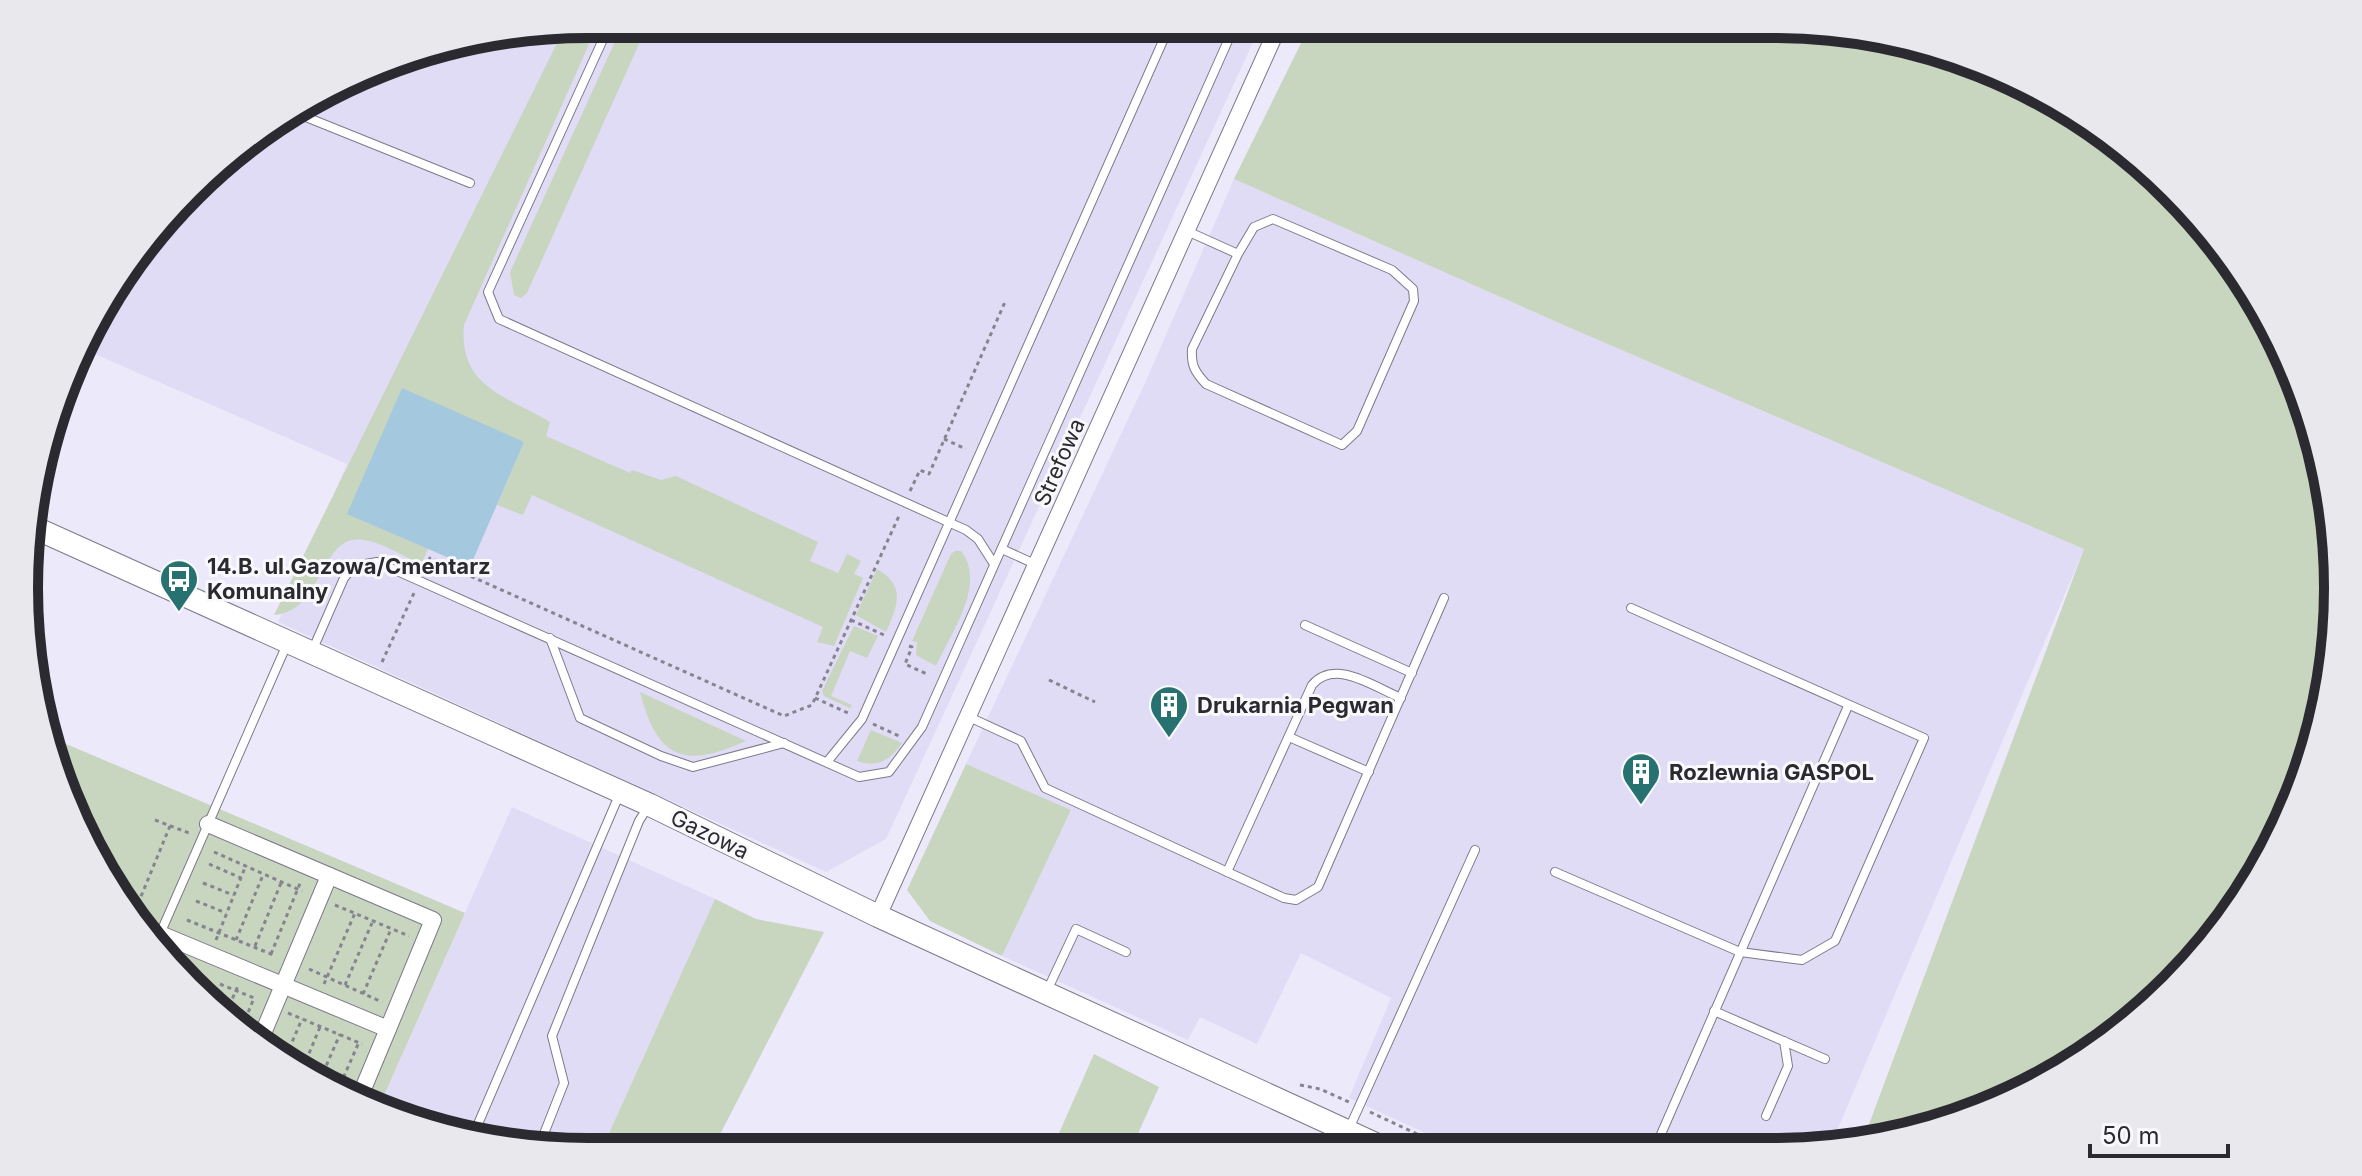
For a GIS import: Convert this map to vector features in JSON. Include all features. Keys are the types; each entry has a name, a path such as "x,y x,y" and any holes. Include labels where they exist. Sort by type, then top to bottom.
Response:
{"street":[{"name":"Strefowa","path":"878,916 1273,38"},
{"name":"Gazowa","path":"41,531 621,791 878,916 1362,1138"},
{"path":"205,831 255,845 433,920 363,1089"},
{"path":"264,1032 329,876"},
{"path":"161,934 284,983 388,1029"}],"lane":[{"path":"604,38 488,292 499,319 948,522 978,539 994,564"},
{"path":"827,762 862,719 1164,38"},
{"path":"312,650 344,578 354,566 377,562 859,777 889,772 922,727 1229,38"},
{"path":"305,117 470,183"},
{"path":"1273,219 1392,270 1413,289 1414,301 1357,431 1342,445 1206,384 1191,365 1192,349 1238,254 1254,227 1273,219"},
{"path":"1187,231 1238,254"},
{"path":"1002,549 1037,565"},
{"path":"969,717 1021,741 1045,788 1284,898 1296,900 1318,887 1444,598"},
{"path":"1555,872 1740,952 1802,960 1835,941 1924,738 1631,608"},
{"path":"1305,625 1412,673"},
{"path":"550,638 580,718 661,756 693,767 785,743"},
{"path":"160,933 288,639"},
{"path":"1227,872 1312,685 1319,676 1330,672 1347,675 1401,698"},
{"path":"1659,1138 1848,706"},
{"path":"1289,737 1369,772"},
{"path":"477,1126 621,791"},
{"path":"543,1136 564,1083 552,1036 639,821 650,805"},
{"path":"1348,1132 1475,850"},
{"path":"1046,994 1076,929 1126,952"},
{"path":"1714,1011 1825,1059"},
{"path":"1766,1116 1788,1066 1784,1041"}],"path":[{"path":"374,678 430,558 784,716 812,705 920,470 929,474 1005,302"},
{"path":"1049,680 1095,702"},
{"path":"815,698 911,741"},
{"path":"155,820 170,826 205,831"},
{"path":"138,904 170,826"},
{"path":"210,954 255,845"},
{"path":"214,852 246,866"},
{"path":"209,864 241,878"},
{"path":"271,954 307,866"},
{"path":"236,940 263,875"},
{"path":"203,883 233,895"},
{"path":"230,1006 281,883"},
{"path":"196,901 226,913"},
{"path":"318,998 355,913"},
{"path":"187,920 219,933"},
{"path":"345,985 372,921"},
{"path":"363,994 391,929"},
{"path":"220,984 254,998 246,1018"},
{"path":"285,1011 379,1051"},
{"path":"289,1049 302,1019"},
{"path":"306,1060 320,1026"},
{"path":"324,1070 340,1034"},
{"path":"342,1080 359,1042"}],"shaded area":[{"path":"1255,38 886,839 826,872 278,622 347,464 91,353 131,282 174,225 199,199 225,174 282,131 345,95 411,67 446,57 552,39"},
{"path":"1234,179 2084,549 1835,1134 1774,1138 1436,1138 1349,1098 1391,998 1301,953 1257,1044 1200,1017 1188,1040 1002,956 1071,810 966,764 1145,383"},
{"path":"512,807 715,899 607,1138 552,1137 481,1127 411,1109 383,1098"}],"green space":[{"path":"592,38 464,325 464,346 469,363 489,387 550,422 546,436 630,473 632,470 661,480 676,476 818,542 810,561 838,573 847,554 861,561 854,574 863,578 834,646 817,642 823,627 532,495 523,515 497,505 524,441 347,513 428,549 421,564 378,544 363,540 349,541 338,548 303,601 290,611 274,615 559,39"},
{"path":"617,38 642,38 527,293 521,298 514,295 510,272"},
{"path":"1304,38 1774,38 1846,43 1916,57 1984,80 2049,112 2109,152 2137,174 2188,225 2250,313 2295,411 2319,516 2323,552 2323,624 2305,730 2295,765 2267,831 2231,894 2210,923 2188,951 2137,1002 2049,1064 1951,1109 1867,1129 2084,549 1234,179"},
{"path":"955,551 961,551 968,564 968,593 936,666 916,655 917,642 912,641"},
{"path":"877,569 896,589 896,605 886,632 856,615"},
{"path":"854,626 878,636 867,658 850,651 831,696 852,705 850,708 824,696 822,691"},
{"path":"640,692 746,741 706,755 676,752 655,732"},
{"path":"871,730 902,743 883,761 871,764 857,761"},
{"path":"60,742 465,913 383,1098 378,1096 282,1045 225,1002 174,951 112,863 80,798"},
{"path":"966,764 1071,810 1002,956 930,921 907,890"},
{"path":"715,899 756,919 824,932 718,1138 607,1138"},
{"path":"1094,1054 1159,1087 1136,1138 1057,1138"}],"water":[{"path":"402,388 524,442 470,567 347,514"}],"place":[{"name":"14.B. ul.Gazowa/Cmentarz Komunalny","path":"179,613"},
{"name":"Drukarnia Pegwan","path":"1169,739"},
{"name":"Rozlewnia GASPOL","path":"1641,806"}]}
